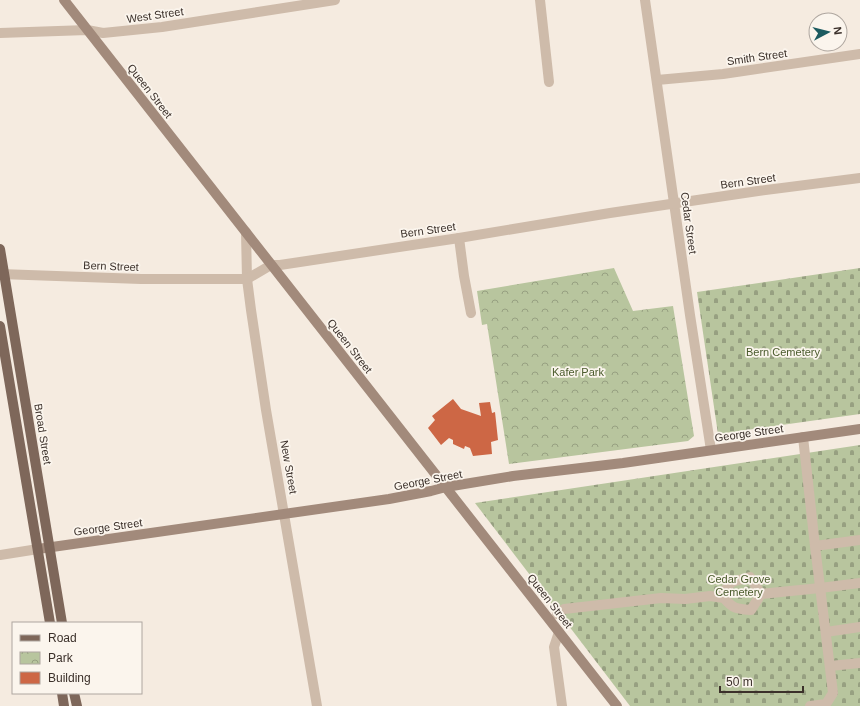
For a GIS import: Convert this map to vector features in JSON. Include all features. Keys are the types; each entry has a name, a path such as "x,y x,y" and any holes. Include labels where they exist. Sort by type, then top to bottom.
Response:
{"main road":[{"name":"Broad Street","path":"0,248 2,274 62,622"},
{"path":"0,326 50,622"},
{"path":"62,694 64,706"},
{"path":"74,694 77,706"}],"street":[{"name":"Queen Street","path":"64,0 617,706"},
{"name":"West Street","path":"0,33 87,30 103,33 162,27 335,0"},
{"path":"540,0 549,82"},
{"name":"Cedar Street","path":"645,0 711,450"},
{"name":"Smith Street","path":"657,80 723,74 860,54"},
{"name":"Bern Street","path":"2,274 141,279 247,279 271,265 280,265 459,238 610,213 758,191 860,178"},
{"name":"New Street","path":"246,232 247,279 266,410 317,706"},
{"path":"459,238 471,313"},
{"name":"George Street","path":"0,555 389,499 431,492 446,487 513,476 623,463 860,429"},
{"path":"803,437 833,694 826,704 810,706"},
{"path":"815,546 860,540"},
{"path":"724,598 726,589 732,582 750,577 757,585 761,594"},
{"path":"761,594 860,583"},
{"path":"557,614 564,609 661,598 685,599 710,596 724,598 730,605 737,609 751,610 761,594"},
{"path":"826,632 860,627"},
{"path":"559,632 554,647 562,706"},
{"path":"830,666 860,663"}],"green space":[{"name":"Kafer Park","path":"614,268 633,311 673,306 694,436 688,441 509,464 487,324 482,325 477,291"},
{"name":"Bern Cemetery","path":"860,268 860,414 718,434 697,292"},
{"name":"Cedar Grove Cemetery","path":"860,445 860,706 630,706 475,503"}],"building":[{"path":"453,399 461,409 481,416 479,403 490,402 492,413 495,412 498,440 491,442 492,454 473,456 470,448 465,446 464,449 453,444 453,440 449,438 441,445 428,428 435,420 432,416"}]}
